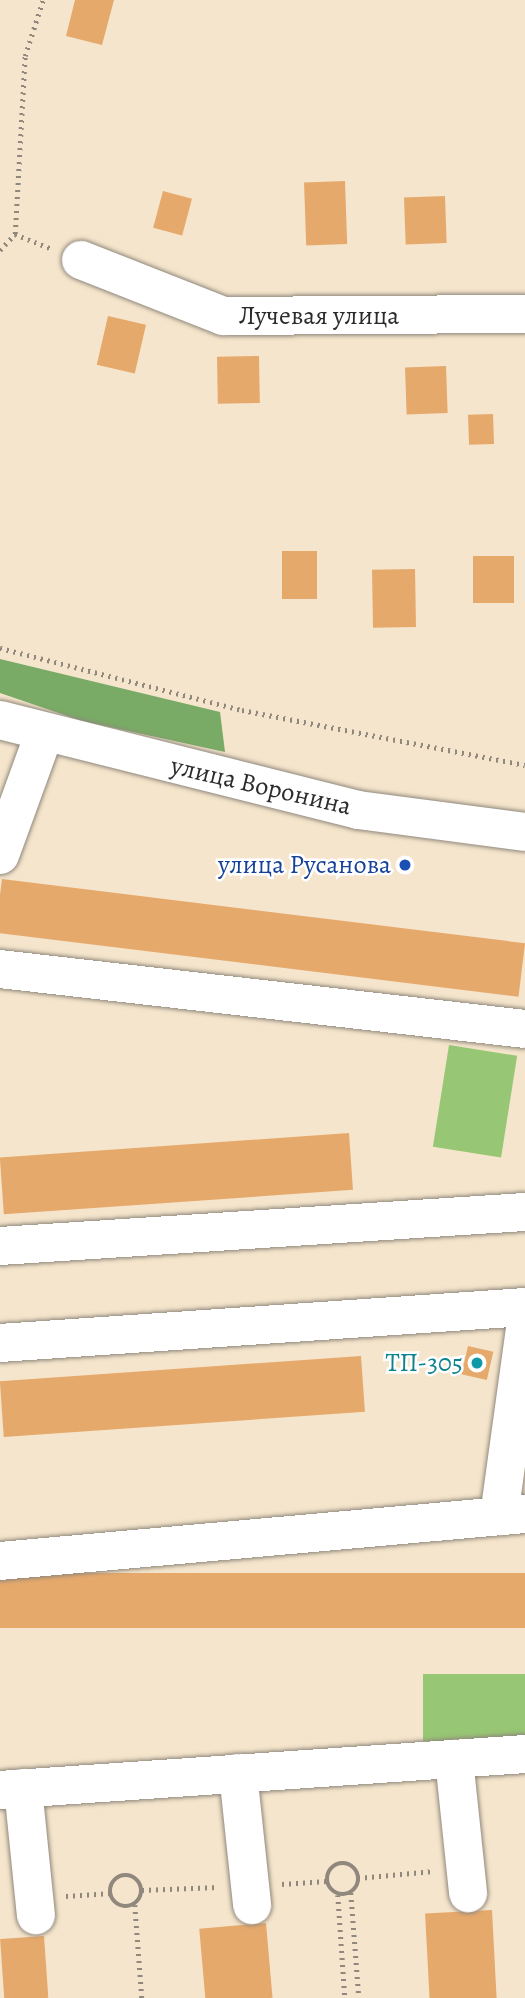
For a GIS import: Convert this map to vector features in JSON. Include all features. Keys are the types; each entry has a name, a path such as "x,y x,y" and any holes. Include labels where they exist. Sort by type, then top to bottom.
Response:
{"street":[{"name":"Лучевая улица","path":"81,260 223,316 525,314"},
{"name":"улица Воронина","path":"0,720 44,734 358,810 525,832"},
{"path":"0,855 44,734"},
{"path":"0,969 525,1029"},
{"path":"0,1246 525,1212"},
{"path":"0,1343 525,1307"},
{"path":"0,1561 512,1515 525,1328"},
{"path":"36,1906 12,1789 525,1754"},
{"path":"454,1759 466,1880"},
{"path":"238,1773 252,1905"}],"path":[{"path":"0,250 15,234 25,56 43,0"},
{"path":"15,234 81,260"},
{"path":"0,648 242,710 525,765"},
{"path":"345,1998 338,1895 327,1881 334,1866 351,1866 358,1878"},
{"path":"111,1893 118,1878 135,1878 142,1890 135,1905 142,1998"},
{"path":"358,1878 466,1880"},
{"path":"358,1878 351,1893 359,1998"},
{"path":"36,1906 111,1893"},
{"path":"111,1893 119,1905 135,1905"},
{"path":"338,1895 351,1893"}],"green space":[{"path":"0,659 220,712 225,752 82,721 0,693"},
{"path":"449,1045 517,1056 501,1158 433,1147"},
{"path":"423,1674 525,1674 525,1741 423,1741"}],"building":[{"path":"75,0 114,0 102,45 66,36"},
{"path":"345,181 347,244 306,245 304,182"},
{"path":"163,191 192,199 182,235 153,228"},
{"path":"445,196 447,243 406,244 404,197"},
{"path":"108,316 146,325 135,373 97,365"},
{"path":"259,356 260,403 218,404 217,357"},
{"path":"446,366 448,413 407,414 405,367"},
{"path":"493,414 494,444 469,445 468,415"},
{"path":"282,551 317,551 317,599 282,599"},
{"path":"473,556 514,556 514,603 473,603"},
{"path":"415,569 416,627 373,628 372,570"},
{"path":"2,879 525,943 518,997 0,933"},
{"path":"349,1133 353,1190 4,1214 0,1157"},
{"name":"ТП-305","path":"468,1346 493,1352 487,1380 461,1374"},
{"path":"361,1356 365,1412 4,1437 0,1381"},
{"path":"0,1573 525,1573 525,1628 0,1628"},
{"path":"492,1910 497,1998 430,1998 425,1914"},
{"path":"266,1923 273,1998 205,1998 199,1929"},
{"path":"44,1936 48,1998 4,1998 0,1939"}],"place":[{"name":"улица Русанова","path":"405,865"},
{"name":"ТП-305","path":"477,1363"}]}
